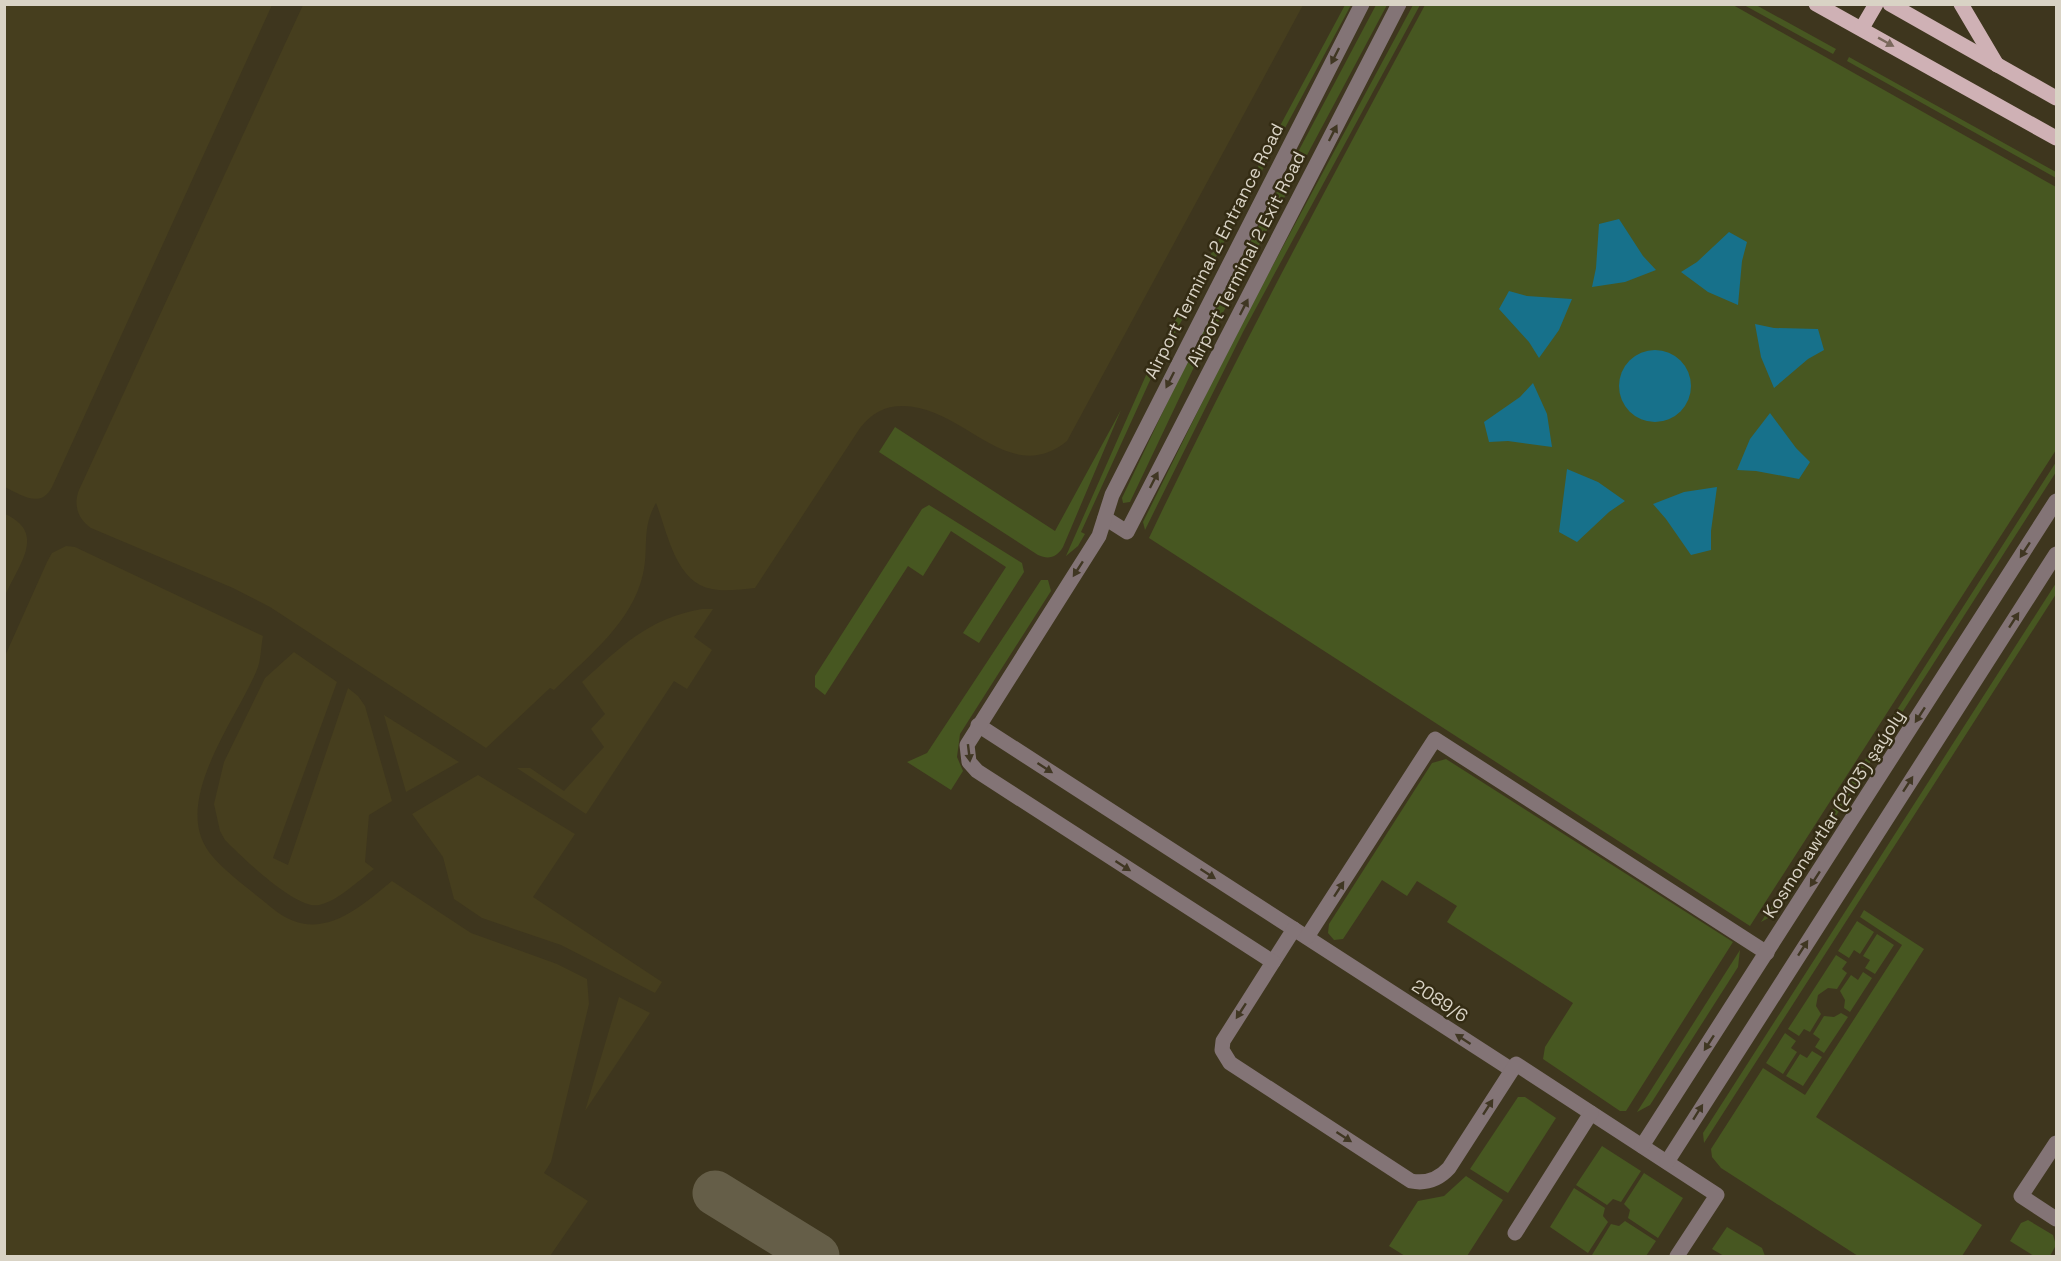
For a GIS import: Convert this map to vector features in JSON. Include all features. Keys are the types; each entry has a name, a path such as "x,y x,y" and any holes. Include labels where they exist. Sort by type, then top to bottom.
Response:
{"main road":[{"path":"1816,4 1844,11 1862,28 2056,138"},
{"path":"1862,28 1876,4"},
{"path":"1890,4 2056,98"},
{"path":"1961,4 1971,25 1999,67"}],"street":[{"name":"Airport Terminal 2 Entrance Road","path":"1273,962 977,771 969,762 967,751 969,740 978,725 1099,536 1113,495 1155,410 1362,4"},
{"name":"Airport Terminal 2 Exit Road","path":"1105,518 1127,532 1399,4"},
{"name":"Kosmonawtlar (2103) şaýoly","path":"1642,1146 2056,501"},
{"path":"1667,1162 2056,554"},
{"name":"2089/6","path":"978,725 1512,1071"},
{"path":"1677,1257 1717,1195 1516,1064 1449,1168 1428,1182 1411,1181 1230,1063 1222,1050 1226,1036 1273,962 1300,933 1436,739 1767,953"},
{"path":"1515,1233 1592,1113"},
{"path":"2056,1143 2021,1196 2056,1219"}],"green space":[{"path":"1345,5 1351,5 1152,376 1081,532 1085,534 1078,546 1066,556 1147,373"},
{"path":"1376,5 1387,5 1194,367 1130,502 1123,503 1122,498 1186,363"},
{"path":"1413,5 1420,5 1243,332 1145,530 1143,522 1238,330"},
{"path":"1425,5 1733,5 2056,187 2056,450 1750,926 1149,538 1249,336"},
{"path":"1744,5 1756,5 1836,49 1833,54"},
{"path":"1849,57 2056,172 2056,178 1847,61"},
{"path":"1121,410 1063,547 1058,553 1049,557 1038,555 879,452 895,427 1055,531"},
{"path":"2056,462 2056,472 1772,916 1761,922"},
{"path":"929,505 1022,563 1024,572 979,643 963,633 1006,567 951,531 923,576 908,566 825,695 815,687 815,676 922,509"},
{"path":"1041,580 1048,580 1051,591 960,734 957,757 963,771 951,790 907,762 927,753"},
{"path":"2056,583 2056,594 1704,1143 1703,1133"},
{"path":"1446,759 1733,942 1626,1111 1620,1111 1543,1059 1545,1047 1573,1003 1447,922 1457,906 1417,881 1407,896 1382,880 1343,939 1334,940 1328,933 1329,924 1432,763"},
{"path":"1864,910 1924,949 1816,1117 1982,1225 1962,1256 1858,1256 1721,1168 1712,1157 1711,1149 1763,1068 1805,1095 1902,945 1860,917"},
{"path":"1857,921 1874,932 1860,954 1854,950 1849,958 1838,951"},
{"path":"1877,934 1894,945 1875,974 1865,968 1870,960 1863,956"},
{"path":"1740,950 1738,967 1650,1105 1637,1112"},
{"path":"1836,955 1847,962 1842,969 1847,973 1837,989 1828,988 1818,995 1816,1006 1821,1014 1810,1032 1804,1029 1799,1036 1788,1029"},
{"path":"1863,972 1872,978 1850,1012 1844,1008 1845,1000 1840,991 1851,975 1858,980"},
{"path":"1841,1013 1848,1017 1824,1053 1815,1047 1820,1039 1813,1034 1824,1016 1834,1017"},
{"path":"1785,1033 1796,1041 1791,1048 1797,1052 1783,1074 1766,1063"},
{"path":"1812,1051 1822,1057 1803,1086 1786,1076 1800,1054 1807,1058"},
{"path":"1518,1097 1525,1097 1556,1118 1508,1193 1470,1169"},
{"path":"1602,1146 1641,1171 1621,1202 1613,1199 1607,1205 1576,1185"},
{"path":"1644,1173 1683,1198 1658,1238 1628,1218 1630,1210 1624,1204"},
{"path":"1466,1176 1503,1200 1467,1256 1405,1256 1389,1246 1418,1201 1444,1196"},
{"path":"1574,1188 1605,1208 1603,1216 1608,1222 1588,1253 1550,1227"},
{"path":"2028,1220 2053,1235 2056,1245 2050,1256 2034,1256 2010,1241 2021,1223"},
{"path":"1625,1221 1656,1241 1646,1256 1592,1255 1611,1224 1619,1226"},
{"path":"1727,1227 1762,1248 1765,1256 1724,1256 1712,1249"}],"sand":[{"path":"5,4 272,5 52,487 47,494 37,499 5,487"},
{"path":"303,4 1303,5 1067,441 1046,453 1026,456 1006,451 947,418 925,410 903,406 879,411 860,428 755,588 712,589 699,585 689,577 674,554 656,503 648,521 643,574 637,592 619,623 607,638 554,690 550,688 486,748 270,607 233,588 91,528 78,511 79,490"},
{"path":"5,514 18,522 25,530 27,540 22,561 5,596"},
{"path":"66,546 75,547 263,636 258,667 211,761 202,787 198,812 201,836 213,857 242,884 289,919 305,924 321,924 336,920 351,912 392,881 471,933 557,964 587,979 589,1004 551,1162 544,1173 588,1201 550,1256 5,1256 5,656 47,562 52,553"},
{"path":"702,609 713,609 694,637 712,650 687,689 674,681 586,814 517,768 530,768 564,791 604,747 591,729 605,714 582,682 623,646 650,627"},
{"path":"294,652 337,682 273,858 288,865 348,688 365,706 392,801 369,815 365,862 374,869 341,895 319,905 309,904 284,891 233,848 220,831 214,804 224,762 265,678"},
{"path":"384,715 459,762 406,792"},
{"path":"478,775 575,834 533,897 662,982 655,993 561,945 482,918 454,899 443,857 412,814"},
{"path":"619,997 650,1013 585,1111"}],"water":[{"path":"1619,219 1643,256 1656,270 1625,282 1592,287 1596,268 1599,224"},
{"path":"1729,232 1747,242 1742,261 1738,305 1708,292 1681,272 1697,262"},
{"path":"1509,291 1527,296 1572,299 1559,330 1539,358 1529,342 1499,309"},
{"path":"1755,324 1774,328 1818,329 1824,350 1808,359 1774,388 1761,357"},
{"path":"1648,350 1662,350 1681,360 1691,379 1691,393 1681,412 1662,422 1648,422 1629,412 1619,393 1619,379 1629,360"},
{"path":"1533,383 1547,414 1552,447 1508,441 1489,442 1484,422 1520,397"},
{"path":"1770,413 1796,448 1810,462 1799,479 1737,470 1750,439"},
{"path":"1567,469 1598,482 1625,501 1609,512 1577,542 1559,532"},
{"path":"1717,487 1711,531 1711,550 1691,555 1653,504 1684,492"}],"taxiway":[{"path":"715,1193 817,1256"}]}
